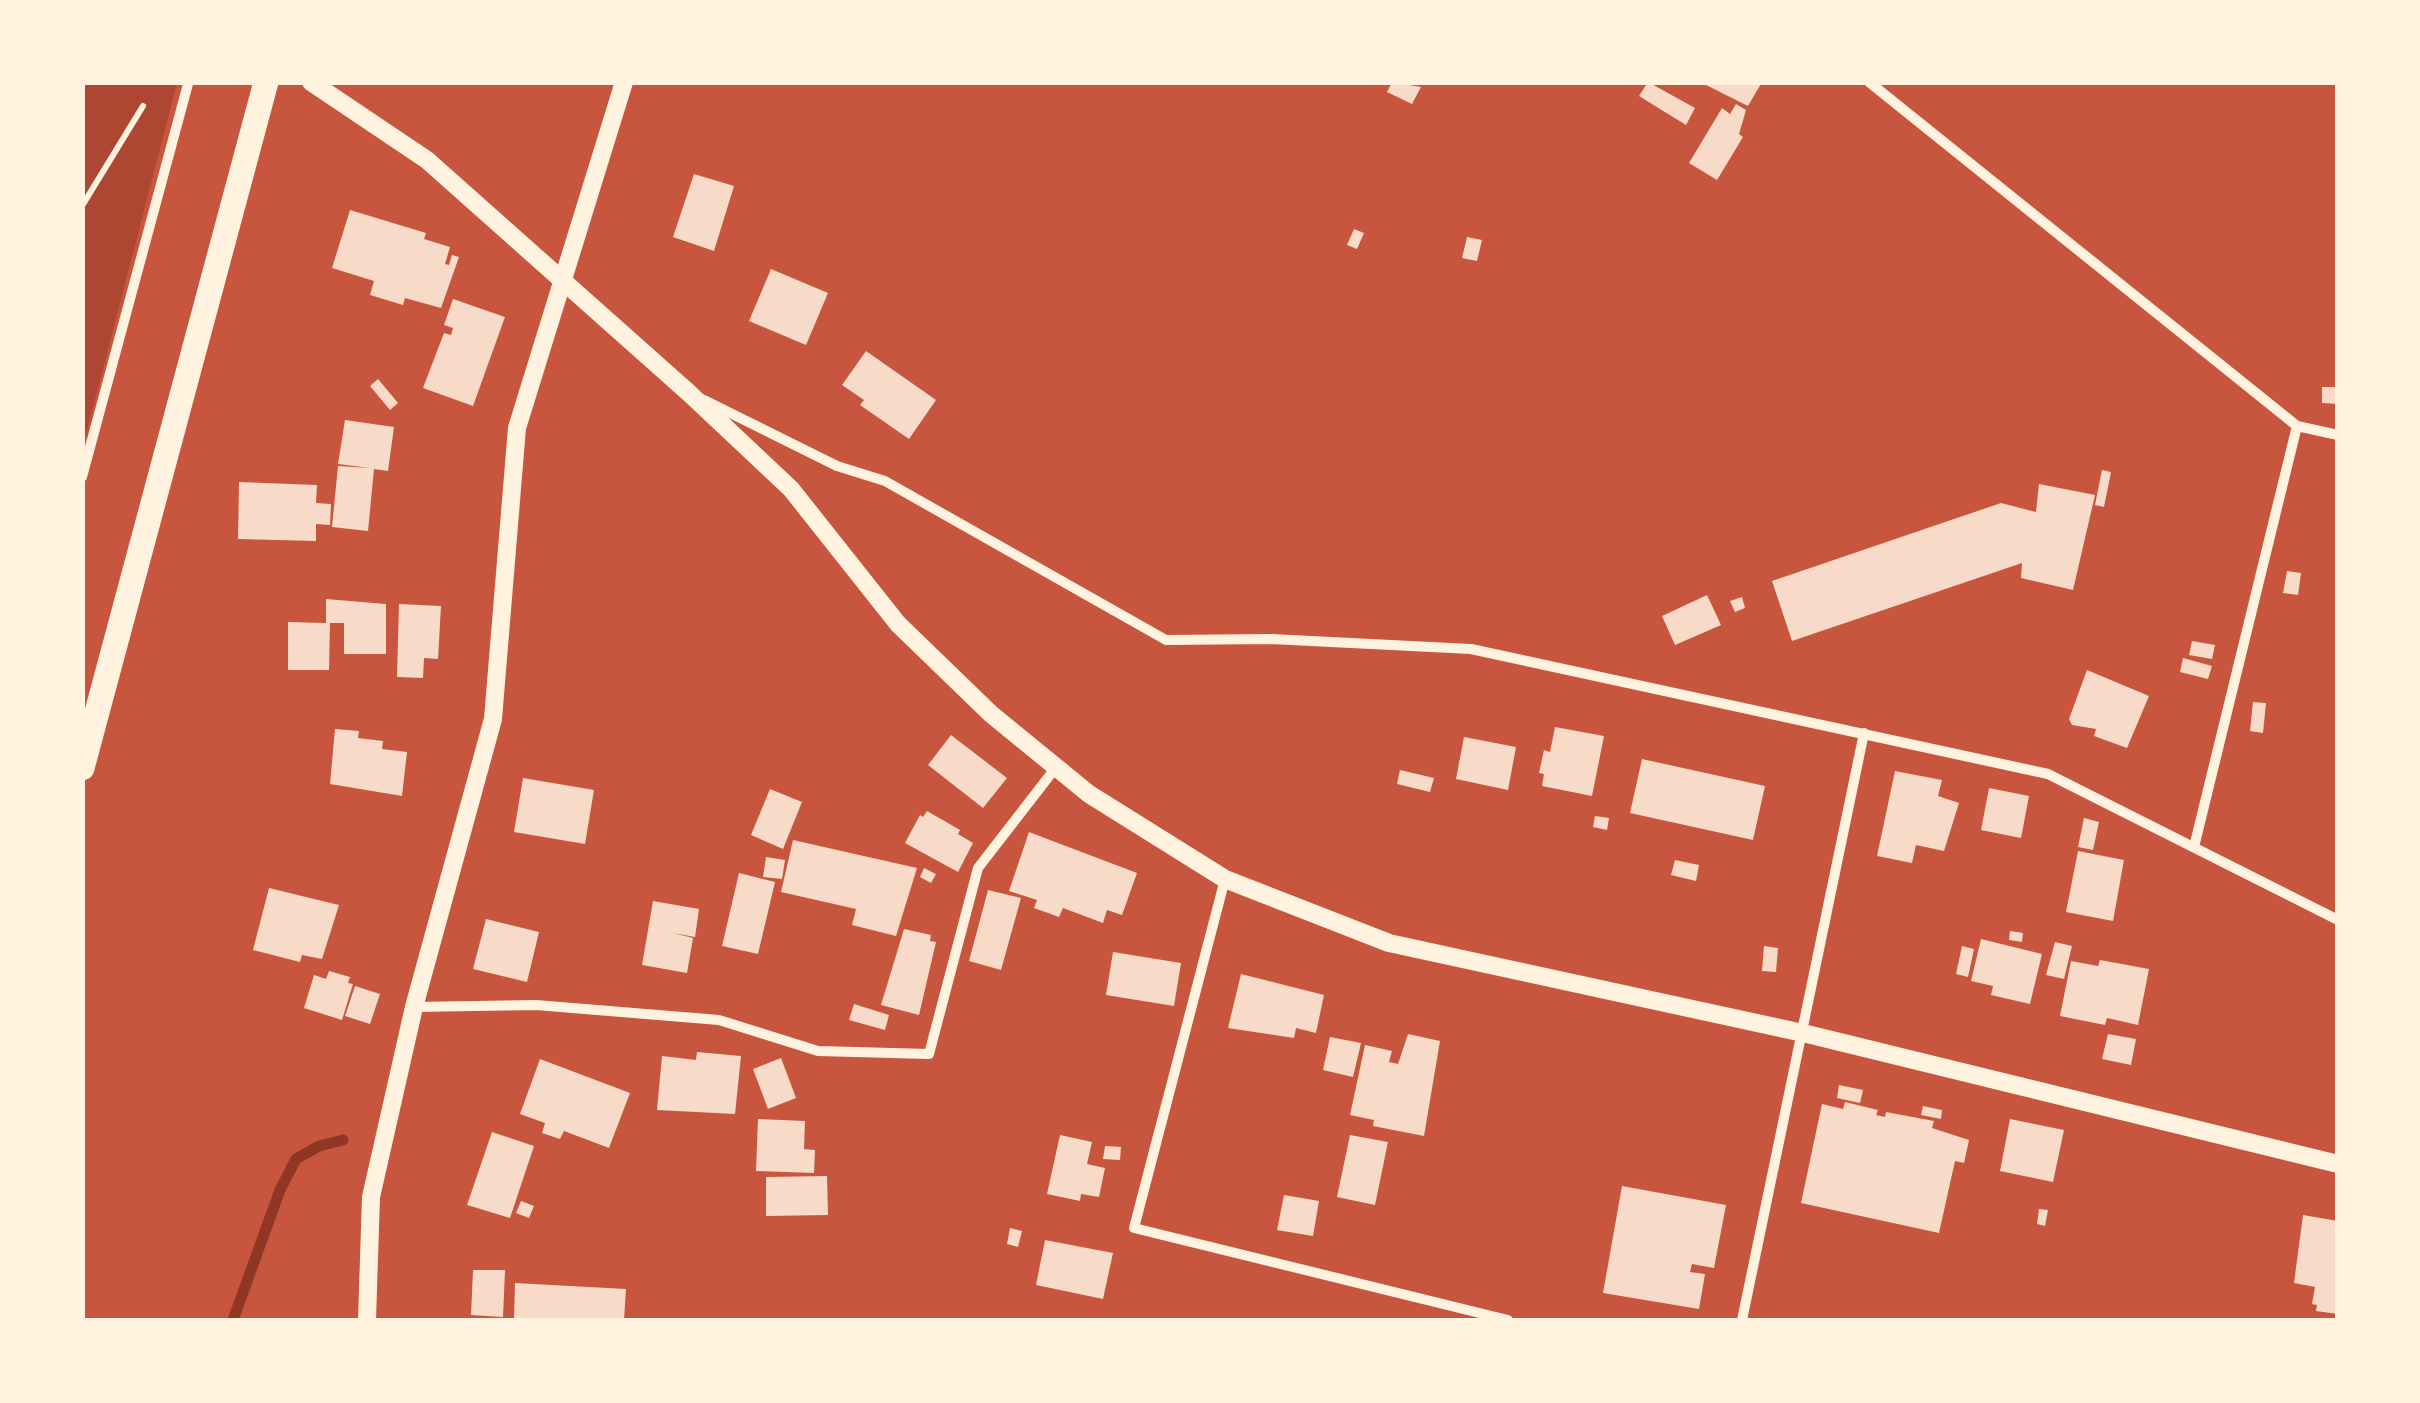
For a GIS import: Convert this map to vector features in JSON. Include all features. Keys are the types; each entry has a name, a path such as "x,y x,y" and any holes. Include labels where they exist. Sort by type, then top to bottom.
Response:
{"main road":[{"path":"82,768 266,82"}],"street":[{"path":"311,82 426,160 690,393 790,488 898,624 990,714 1090,794 1225,880 1389,943 1803,1033 2338,1164"},
{"path":"367,1320 371,1198 414,1007 493,720 518,428 560,279 624,82"},
{"path":"1868,82 2297,426 2338,435"},
{"path":"82,477 188,84"},
{"path":"690,393 837,466 885,482 1166,640 1271,639 1471,648 2048,774 2338,920"},
{"path":"2194,847 2297,426"},
{"path":"1742,1320 1864,733"},
{"path":"414,1007 536,1005 718,1020 818,1050 929,1054 978,868 1057,766"},
{"path":"1225,880 1134,1228 1508,1320"}],"path":[{"path":"82,206 143,106"}],"shaded area":[{"path":"83,83 177,83 83,446"}],"building":[{"path":"1392,82 1421,87 1412,104 1387,92"},
{"path":"1648,82 1695,108 1686,125 1639,96"},
{"path":"1700,82 1762,82 1748,106"},
{"path":"1736,104 1746,110 1739,134 1743,137 1717,180 1689,163 1722,108 1730,114"},
{"path":"694,174 734,186 714,251 673,237"},
{"path":"350,210 426,233 424,239 450,247 445,264 449,265 452,255 459,257 441,308 405,298 403,305 370,295 374,281 332,268"},
{"path":"1354,229 1364,233 1357,249 1347,245"},
{"path":"1467,237 1482,240 1477,261 1462,258"},
{"path":"771,269 828,293 806,345 749,321"},
{"path":"453,299 505,317 473,406 423,388 444,333 451,335 453,328 444,325"},
{"path":"866,351 936,400 909,439 860,405 864,400 842,385"},
{"path":"378,379 398,403 390,410 370,386"},
{"path":"2322,387 2338,387 2338,404 2322,403"},
{"path":"345,420 394,427 388,471 374,469 368,531 332,527 338,466 370,468 338,464"},
{"path":"2102,470 2111,472 2104,507 2095,505"},
{"path":"239,482 317,485 316,503 331,504 330,525 316,524 316,541 238,539"},
{"path":"2039,484 2095,495 2073,590 2021,578 2022,563 1792,641 1772,581 2001,503 2036,512"},
{"path":"2287,571 2301,573 2298,595 2283,593"},
{"path":"1707,595 1721,625 1675,645 1662,616"},
{"path":"1742,597 1745,608 1735,612 1730,601"},
{"path":"326,599 386,604 386,654 344,654 344,623 330,623 329,670 288,670 288,622 326,623"},
{"path":"399,604 441,606 438,659 424,658 423,678 397,677"},
{"path":"2192,641 2215,645 2212,659 2189,655"},
{"path":"2183,658 2212,666 2208,679 2180,672"},
{"path":"2087,670 2149,696 2127,748 2094,736 2096,729 2072,725 2069,719"},
{"path":"2253,702 2266,703 2263,733 2250,731"},
{"path":"1555,727 1604,736 1592,796 1542,786 1544,774 1539,773 1544,750 1550,752"},
{"path":"335,729 359,731 358,738 383,741 382,749 407,752 402,796 330,784"},
{"path":"951,735 1007,778 983,808 928,765"},
{"path":"1464,737 1516,747 1508,790 1456,779"},
{"path":"1642,759 1765,786 1753,840 1630,813"},
{"path":"1400,770 1434,778 1430,792 1397,784"},
{"path":"1895,771 1942,780 1938,796 1959,803 1944,851 1916,845 1912,863 1877,856"},
{"path":"523,778 594,790 585,844 514,832"},
{"path":"1989,788 2029,796 2021,838 1981,830"},
{"path":"770,789 802,802 783,849 751,835"},
{"path":"927,811 960,830 958,834 973,843 958,872 905,843 920,815 923,817"},
{"path":"1595,816 1609,818 1607,830 1593,827"},
{"path":"2084,818 2099,822 2093,850 2078,847"},
{"path":"1029,832 1137,873 1122,915 1107,910 1103,923 1063,908 1059,917 1034,908 1037,900 1009,891"},
{"path":"793,840 917,868 896,936 852,925 856,909 781,892"},
{"path":"2078,851 2124,860 2113,921 2066,912"},
{"path":"766,857 785,860 782,879 763,877"},
{"path":"1675,860 1699,865 1696,881 1671,875"},
{"path":"924,868 936,874 931,883 920,877"},
{"path":"739,873 775,882 758,954 722,946"},
{"path":"269,888 339,905 322,959 302,955 300,962 253,950"},
{"path":"988,890 1021,898 1001,970 969,961"},
{"path":"653,901 699,909 695,937 673,933 693,938 687,973 642,965"},
{"path":"486,919 539,932 527,982 473,969"},
{"path":"904,929 931,935 930,941 936,942 919,1015 881,1005"},
{"path":"2010,931 2023,933 2022,942 2009,940"},
{"path":"1981,939 2042,954 2030,1004 1991,995 1993,986 1971,981"},
{"path":"2055,942 2072,946 2064,979 2046,975"},
{"path":"1764,946 1778,948 1776,972 1762,971"},
{"path":"1962,946 1974,949 1968,977 1956,974"},
{"path":"1113,952 1181,963 1174,1006 1106,995"},
{"path":"2100,960 2149,969 2138,1025 2107,1018 2105,1025 2060,1016 2071,961 2098,966"},
{"path":"329,971 350,977 348,983 353,984 342,1020 304,1008 314,975 326,979"},
{"path":"1241,974 1324,995 1316,1033 1296,1028 1294,1038 1228,1028"},
{"path":"355,986 380,994 370,1024 345,1016"},
{"path":"854,1004 889,1015 885,1030 849,1020"},
{"path":"1408,1034 1440,1041 1424,1136 1373,1126 1374,1120 1350,1115 1365,1045 1392,1051 1389,1062 1398,1064"},
{"path":"2108,1034 2136,1039 2131,1065 2102,1059"},
{"path":"1330,1037 1361,1043 1353,1077 1323,1070"},
{"path":"697,1052 741,1056 735,1114 657,1110 662,1056 696,1060"},
{"path":"781,1058 796,1098 768,1109 753,1069"},
{"path":"540,1059 630,1093 609,1148 564,1131 560,1139 542,1133 545,1123 520,1114"},
{"path":"1839,1085 1863,1090 1860,1103 1837,1098"},
{"path":"1845,1102 1878,1110 1876,1115 1885,1117 1886,1112 1934,1121 1932,1128 1969,1140 1964,1163 1955,1161 1939,1233 1801,1203 1822,1104 1843,1109"},
{"path":"1923,1106 1942,1110 1941,1119 1921,1115"},
{"path":"758,1119 805,1121 804,1149 815,1150 814,1173 756,1171"},
{"path":"2010,1119 2064,1130 2053,1182 2000,1171"},
{"path":"492,1132 534,1146 510,1218 467,1205"},
{"path":"1060,1135 1092,1142 1087,1164 1105,1168 1099,1197 1081,1194 1080,1201 1047,1194"},
{"path":"1350,1135 1388,1142 1375,1205 1337,1197"},
{"path":"1105,1146 1121,1147 1120,1160 1103,1159"},
{"path":"827,1176 828,1215 766,1216 766,1177"},
{"path":"1622,1186 1726,1205 1714,1268 1692,1264 1690,1272 1705,1274 1699,1309 1603,1293"},
{"path":"1284,1195 1319,1201 1313,1236 1277,1230"},
{"path":"521,1201 534,1206 529,1218 516,1213"},
{"path":"2039,1209 2048,1210 2045,1226 2037,1224"},
{"path":"2303,1215 2338,1221 2338,1314 2316,1311 2317,1305 2312,1304 2315,1287 2294,1283"},
{"path":"1010,1228 1022,1231 1018,1247 1007,1244"},
{"path":"1045,1240 1113,1253 1103,1299 1036,1285"},
{"path":"473,1270 505,1270 503,1317 471,1315"},
{"path":"515,1283 626,1289 624,1320 514,1320"}],"waterway":[{"path":"233,1320 280,1190 296,1159 319,1146 343,1140"}]}
